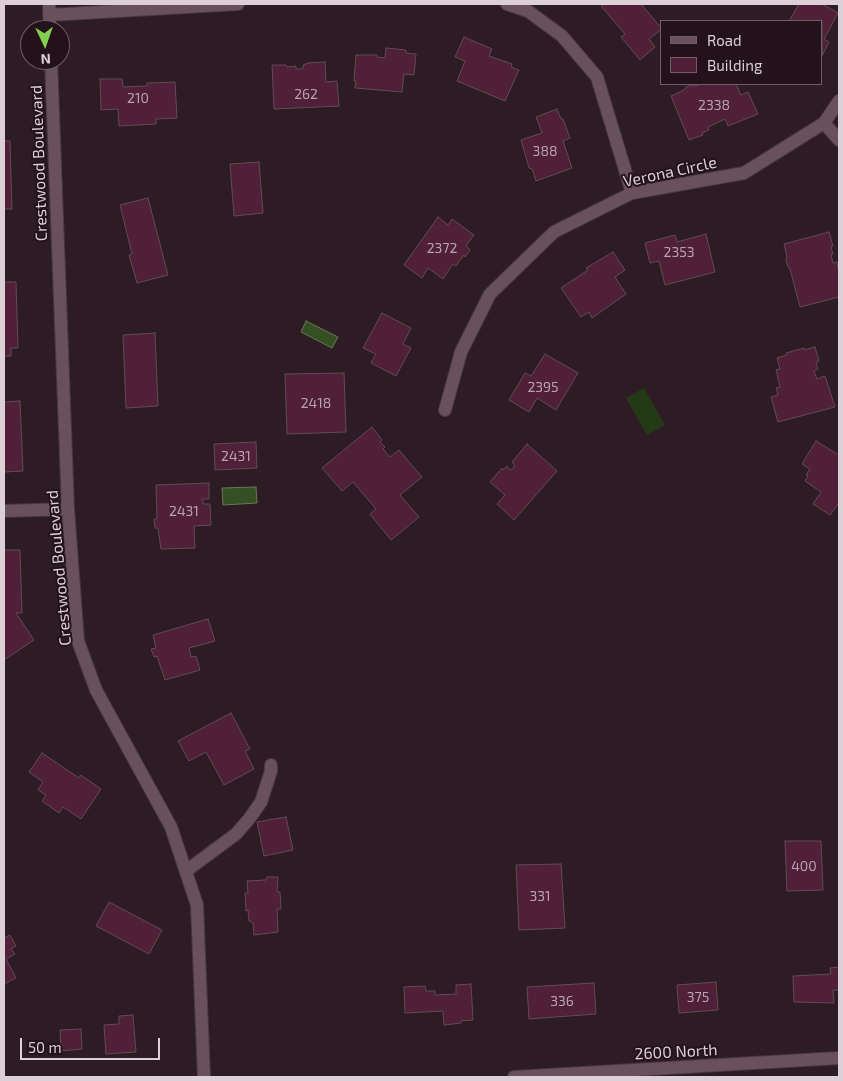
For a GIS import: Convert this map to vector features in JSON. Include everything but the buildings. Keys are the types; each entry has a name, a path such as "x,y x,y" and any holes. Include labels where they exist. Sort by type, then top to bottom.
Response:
{"street":[{"path":"49,10 238,4"},
{"path":"507,4 528,11 562,36 596,77 632,193"},
{"name":"Crestwood Boulevard","path":"51,70 68,508 78,641 96,690 171,827 198,905 204,1077"},
{"name":"Verona Circle","path":"445,410 461,352 490,294 554,232 632,193 744,173 824,123 839,101"},
{"path":"824,123 839,140"},
{"path":"4,511 68,508"},
{"path":"186,871 236,834 249,819 261,802 271,766"},
{"name":"2600 North","path":"514,1077 839,1058"}],"shaded area":[{"path":"306,321 338,337 332,348 301,332"},
{"path":"644,388 665,425 647,435 626,398"},
{"path":"256,487 257,503 223,505 222,488"}]}
